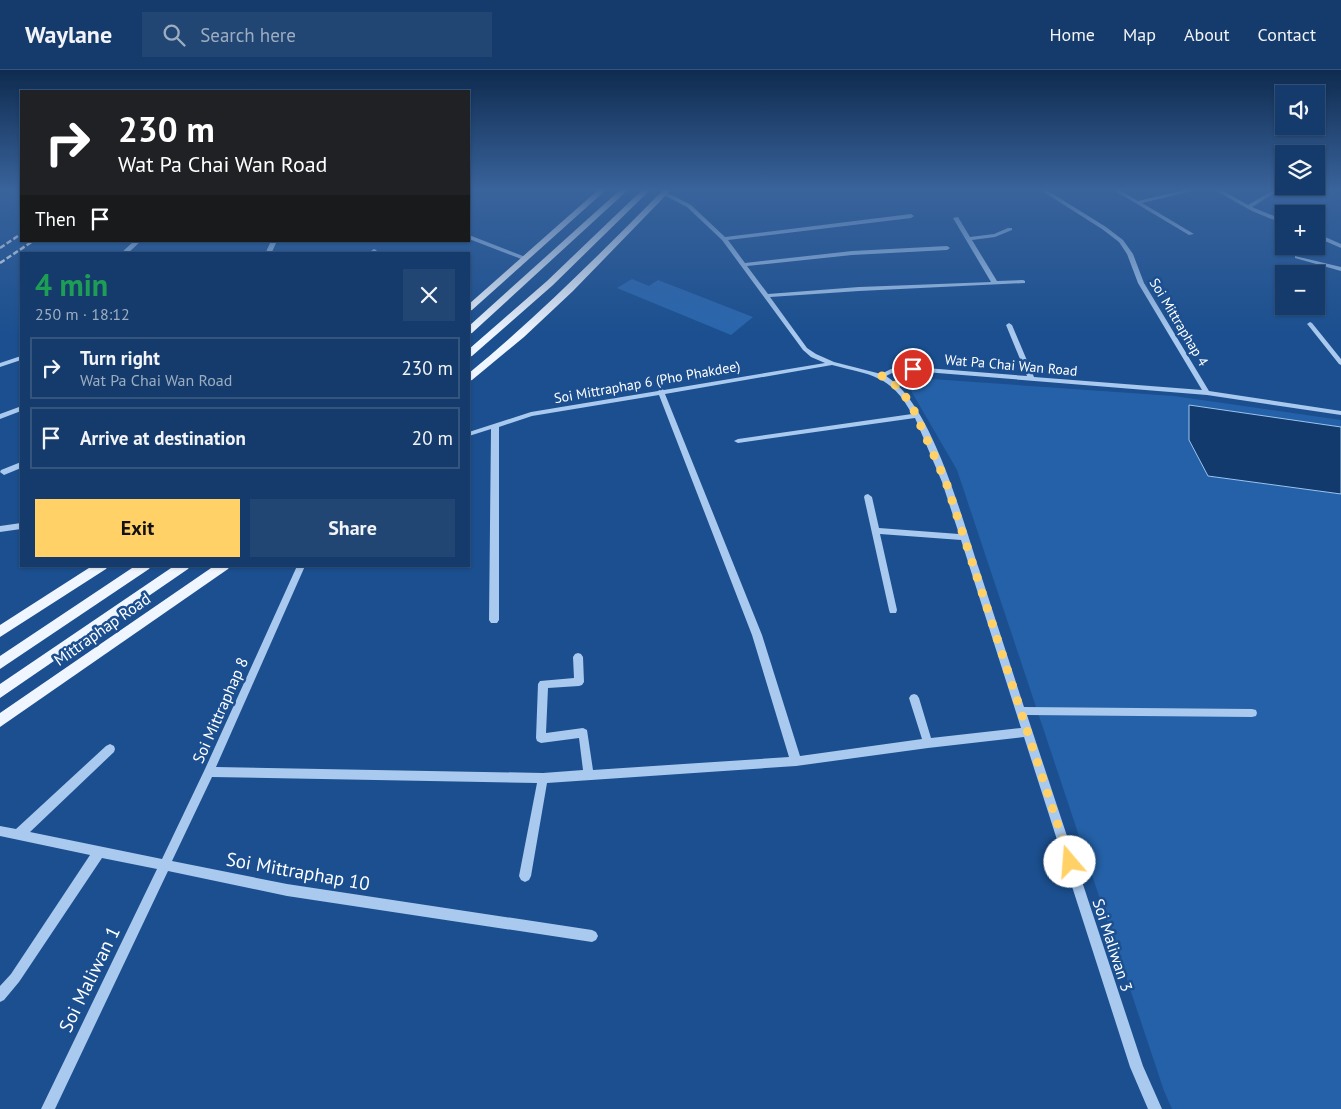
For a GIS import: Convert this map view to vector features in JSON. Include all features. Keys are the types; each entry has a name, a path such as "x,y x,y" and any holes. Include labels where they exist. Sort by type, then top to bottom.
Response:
{"main road":[{"path":"470,307 550,237"},
{"path":"470,330 573,237"},
{"path":"470,353 550,283 598,237"},
{"path":"470,377 563,295 622,237"},
{"path":"0,632 100,567"},
{"name":"Mittraphap Road","path":"0,663 143,567"},
{"name":"Mittraphap Road","path":"0,692 183,567"},
{"name":"Mittraphap Road","path":"0,721 223,567"}],"street":[{"path":"470,237 526,259"},
{"path":"724,239 736,237"},
{"path":"978,237 968,239 995,283"},
{"name":"Soi Mittraphap 4","path":"1116,237 1130,254 1141,283 1208,393"},
{"name":"Wat Pa Chai Wan Road","path":"724,239 764,296 805,349 816,358 832,364 882,376 891,371 913,369 1208,393 1341,413"},
{"path":"1325,239 1341,246"},
{"path":"742,265 852,253 947,248"},
{"path":"1297,257 1341,269"},
{"path":"764,296 859,289 1023,282"},
{"path":"1310,324 1341,363"},
{"path":"1010,325 1032,379"},
{"path":"0,365 20,358"},
{"name":"Soi Mittraphap 6 (Pho Phakdee)","path":"470,434 531,414 832,364"},
{"name":"Soi Maliwan 3","path":"882,376 898,387 911,404 946,482 1137,1067 1155,1109"},
{"path":"661,391 757,635 796,761"},
{"path":"0,417 20,409"},
{"path":"738,441 916,416"},
{"path":"494,620 495,426"},
{"path":"4,472 20,465"},
{"path":"868,497 893,610"},
{"path":"0,529 20,526"},
{"path":"877,531 965,537"},
{"name":"Soi Mittraphap 8","path":"164,866 209,772 301,567"},
{"path":"578,658 579,682 543,684 541,738 583,733 588,775"},
{"path":"914,698 928,743"},
{"path":"1020,711 1252,713"},
{"path":"209,772 543,778 796,761 1027,732"},
{"path":"18,835 110,749"},
{"path":"525,876 543,778"},
{"name":"Soi Mittraphap 10","path":"0,831 287,890 592,936"},
{"path":"0,996 15,978 99,852"},
{"name":"Soi Maliwan 1","path":"48,1109 164,866"}],"shaded area":[{"path":"903,377 1174,396 1341,420 1341,427 1189,405 1208,476 1341,494 1341,1109 1172,1109 1164,1091 957,470"},
{"path":"1189,405 1341,427 1341,494 1208,476 1189,440"}],"building":[{"path":"632,279 649,286 658,280 753,317 731,335 617,288"}],"railway":[{"path":"0,248 16,237"},
{"path":"0,263 32,242"}],"route":[{"path":"913,369 891,371 882,376 898,387 911,404 946,482 1070,862"}]}
